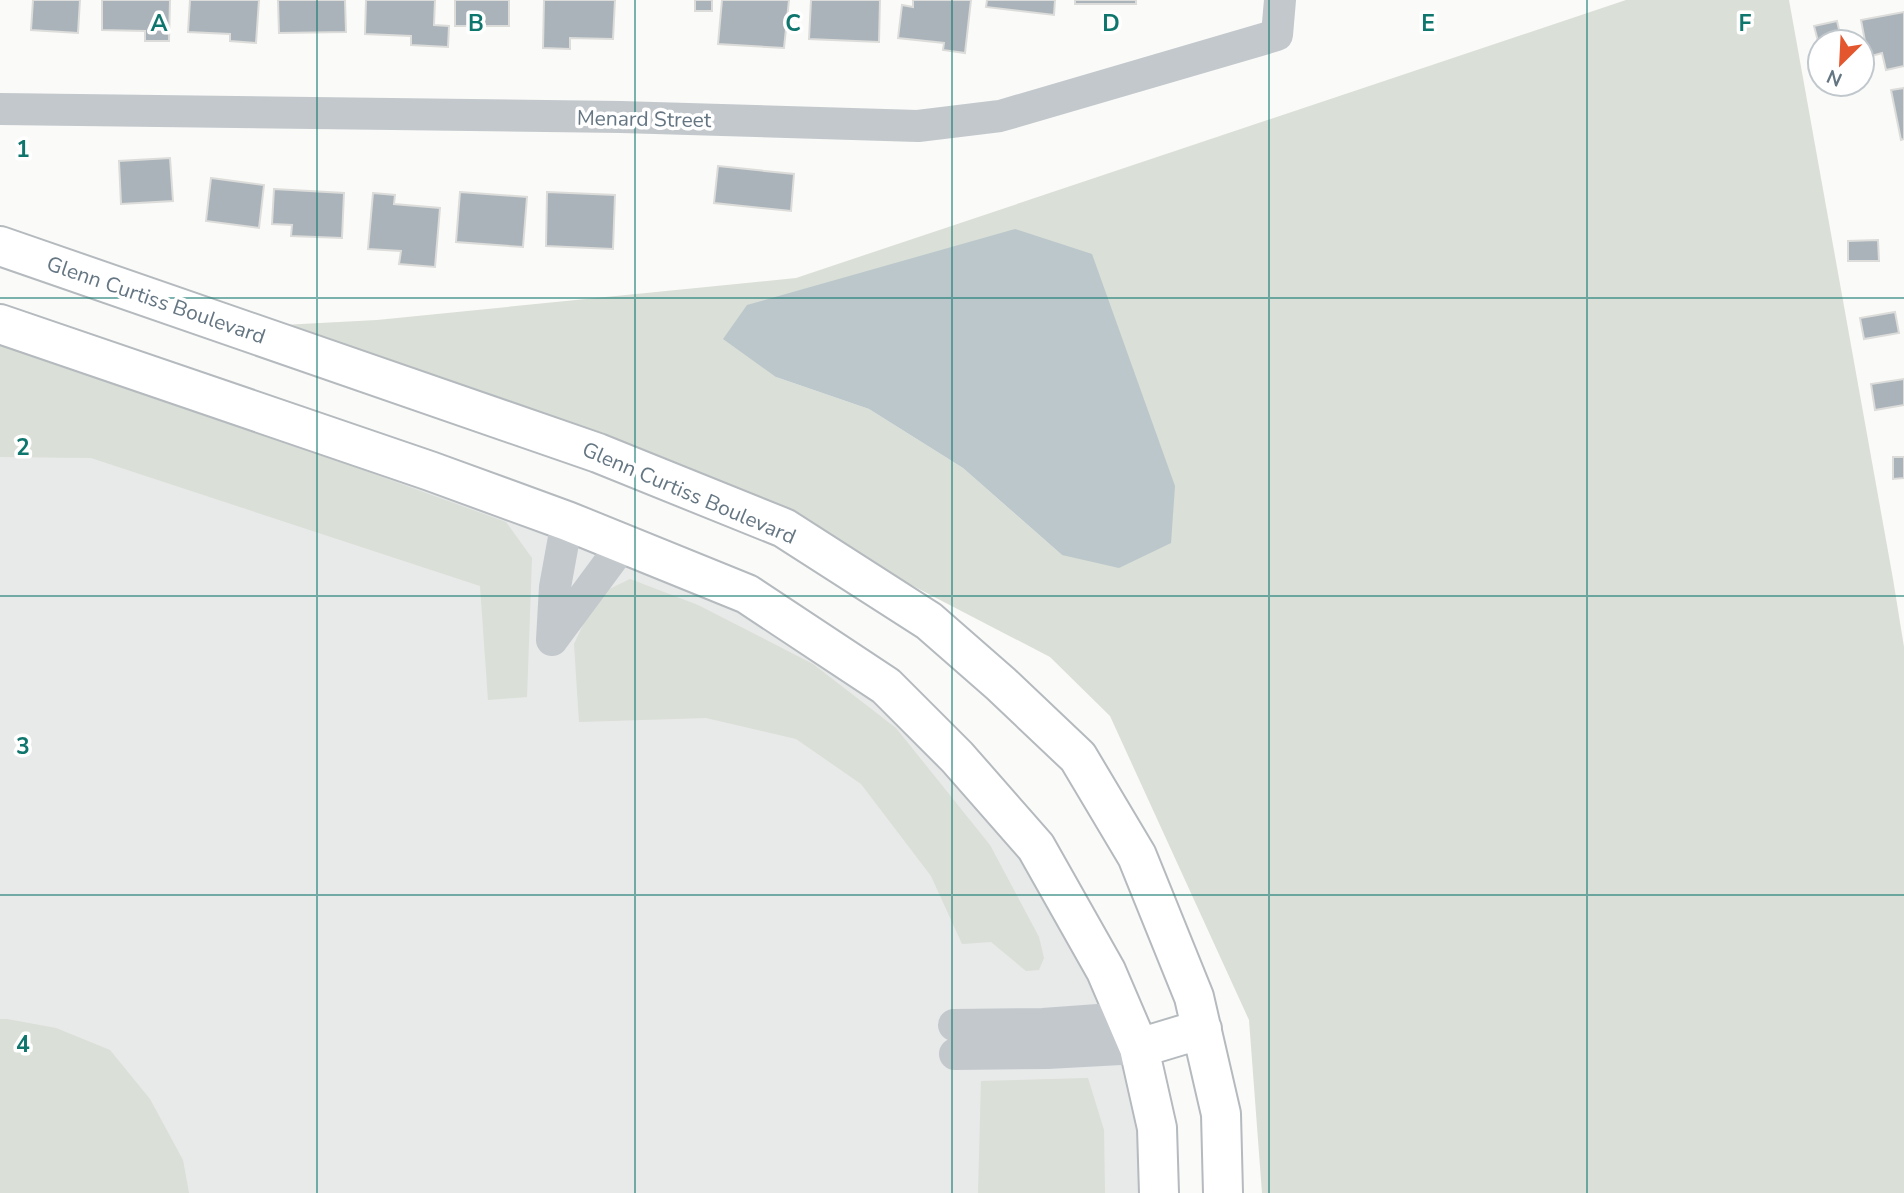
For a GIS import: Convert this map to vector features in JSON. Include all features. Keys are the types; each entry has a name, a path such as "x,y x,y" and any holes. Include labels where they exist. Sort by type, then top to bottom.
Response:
{"main road":[{"name":"Glenn Curtiss Boulevard","path":"0,246 453,401 623,463 784,528 929,621 1079,757 1137,856 1194,997 1221,1114 1223,1193"},
{"path":"0,324 430,471 567,521 747,594 886,686 957,757 1036,847 1106,971 1133,1033 1157,1128 1159,1193"},
{"path":"1133,1033 1202,1030"}],"street":[{"name":"Menard Street","path":"0,109 621,117 918,126 1000,116 1276,35 1280,0"},
{"path":"567,521 555,587 552,640 624,544"},
{"path":"955,1040 1043,1024 1133,1033"}],"shaded area":[{"path":"1626,0 1789,0 1904,647 1904,1193 1262,1193 1249,1020 1110,716 1050,657 819,537 246,327 377,320 796,278","holes":["1015,229 1062,555 963,468 869,409 776,377"]},
{"path":"1015,229 1092,254 1175,486 1171,543 1119,568 1062,555 963,468 869,409 776,377 723,339 747,305"},
{"path":"0,329 736,596 877,685 1036,858 1127,1031 1154,1193 0,1193"},
{"path":"0,338 506,522 532,558 527,697 488,700 480,586 91,458 0,457"},
{"path":"630,579 698,605 813,664 896,728 990,845 1039,937 1044,958 1039,970 1026,971 991,942 962,944 931,876 861,784 796,739 706,718 579,722 574,644 597,595"},
{"path":"0,1019 56,1028 110,1050 150,1099 183,1160 189,1193 0,1193"},
{"path":"1088,1078 1104,1130 1105,1193 978,1193 981,1081"}],"building":[{"path":"33,0 80,0 78,33 31,30"},
{"path":"102,0 170,0 169,41 145,41 145,31 102,30"},
{"path":"190,0 259,0 256,43 230,41 230,34 188,32"},
{"path":"278,0 345,0 346,32 279,33"},
{"path":"366,0 435,0 434,25 449,26 448,47 411,45 411,36 365,34"},
{"path":"455,0 509,0 509,26 455,26"},
{"path":"544,0 615,0 613,39 570,38 570,49 543,48"},
{"path":"695,0 712,0 712,11 695,11"},
{"path":"722,0 789,0 784,48 718,44"},
{"path":"811,0 880,0 879,42 809,39"},
{"path":"913,0 971,0 965,53 943,50 944,43 898,38 902,5 913,7"},
{"path":"987,0 1055,0 1054,15 986,7"},
{"path":"1075,0 1136,0 1136,4 1075,4"},
{"path":"1904,12 1904,66 1886,70 1882,53 1876,55 1876,28 1863,28 1861,20"},
{"path":"1837,21 1839,28 1815,28"},
{"path":"1904,88 1904,139 1901,140 1891,90"},
{"path":"170,158 173,201 121,204 119,161"},
{"path":"718,166 794,174 791,211 714,203"},
{"path":"211,178 264,185 259,228 206,221"},
{"path":"274,189 344,193 342,238 291,236 292,225 272,224"},
{"path":"460,192 527,197 523,247 456,242"},
{"path":"547,192 615,195 613,249 546,246"},
{"path":"373,193 395,195 394,204 440,208 435,267 399,264 401,251 368,249"},
{"path":"1878,240 1879,261 1848,261 1848,241"},
{"path":"1895,312 1899,333 1864,339 1860,318"},
{"path":"1904,379 1904,405 1875,410 1871,384"},
{"path":"1893,457 1904,457 1904,478 1893,479"}]}
